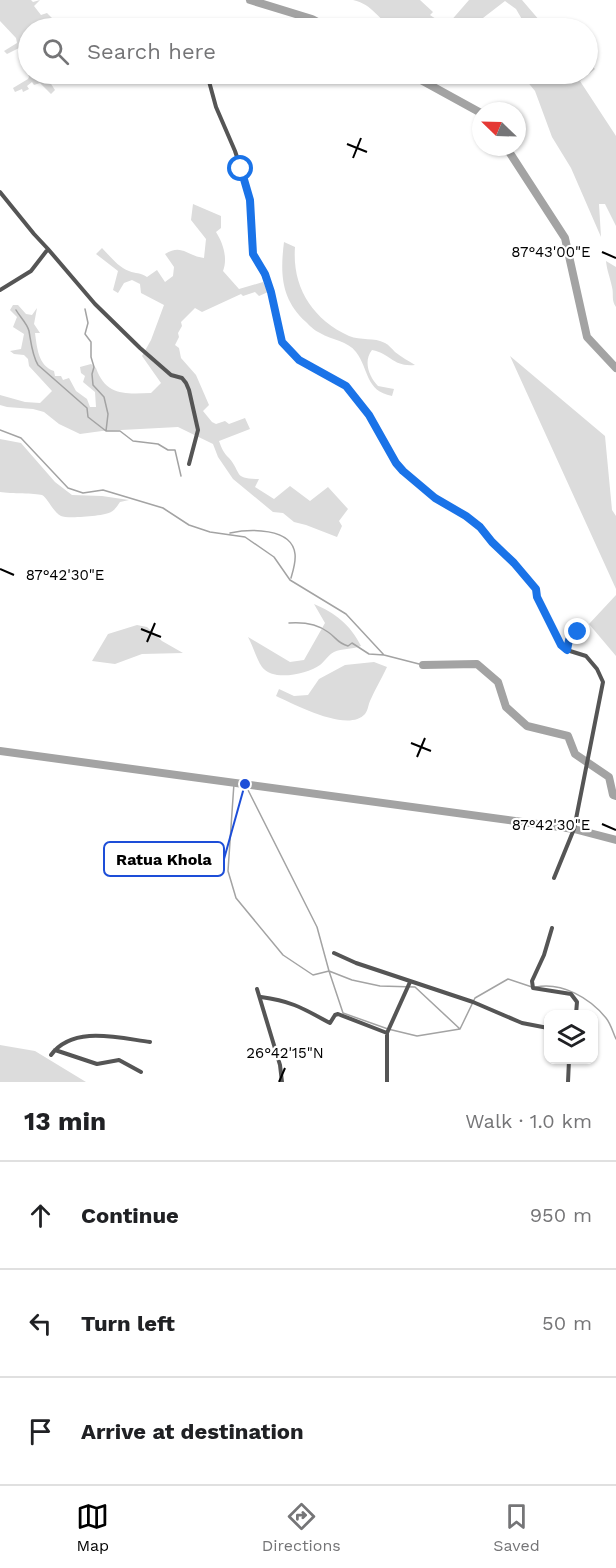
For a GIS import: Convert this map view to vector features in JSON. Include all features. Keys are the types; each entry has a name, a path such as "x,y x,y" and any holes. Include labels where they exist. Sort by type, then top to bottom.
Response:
{"street":[{"path":"210,84 216,107 235,151 247,187 250,200 253,254 265,274 271,292 282,342 299,360 346,386 369,415 403,471 435,498 480,527 514,563 536,589 537,597 561,645 567,650 586,656 597,669 603,682 574,829 554,878"},
{"path":"0,192 95,304 171,375 182,378 186,383 198,430 189,465"},
{"path":"0,290 31,271 48,249"},
{"path":"567,650 569,640 586,626"},
{"path":"552,928 544,955 532,981 533,988 572,994 577,1002 576,1010"},
{"path":"334,953 356,963 473,1002 522,1023 544,1027"},
{"path":"387,1082 387,1033 410,982"},
{"path":"258,989 280,1065 282,1082"},
{"path":"261,997 278,999 304,1008 330,1023 338,1014 387,1033"},
{"path":"51,1055 59,1045 98,1035 150,1042"},
{"path":"55,1050 97,1064 119,1060 141,1072"},
{"path":"568,1082 569,1064"}],"shaded area":[{"path":"0,0 31,0 33,2 40,0 34,6 41,15 47,13 52,18 18,18 18,48 7,54 4,51 17,43 16,38 0,21"},
{"path":"353,0 420,0 433,12 430,15 434,18 381,18 360,2"},
{"path":"469,0 522,0 537,18 521,18 516,9 505,1 483,18 453,18"},
{"path":"20,84 30,84 27,86 29,89 23,92 22,89 15,92 13,88"},
{"path":"41,84 51,84 55,90 51,94"},
{"path":"529,84 582,84 616,136 616,226 605,204 599,204 601,237 571,168 552,137 535,91"},
{"path":"193,204 221,216 221,228 216,232 224,251 223,271 239,289 263,282 268,292 259,296 255,292 243,296 241,294 202,312 195,308 181,322 182,326 175,345 179,348 181,358 196,375 209,405 203,411 216,424 225,421 229,424 245,418 250,429 219,441 239,474 245,478 259,479 255,487 274,499 290,486 310,501 328,487 348,509 339,521 342,526 337,537 294,522 283,513 273,512 233,479 218,457 213,444 178,427 80,434 59,424 44,412 0,405 0,395 25,402 40,403 52,391 29,366 28,359 24,355 10,351 21,349 24,334 13,327 17,317 10,310 13,305 18,305 26,314 32,315 37,308 34,324 40,333 35,333 41,360 54,371 55,376 61,376 63,380 69,378 76,391 87,399 90,407 96,407 95,392 83,382 85,376 81,373 80,367 91,364 96,368 105,384 125,393 151,393 161,383 142,356 151,340 164,305 141,293 140,284 132,280 124,283 118,293 113,290 118,271 96,254 102,248 121,267 147,277 157,270 165,282 173,276 174,267 165,254 180,250 204,258 206,239 191,220"},
{"path":"284,242 295,247 295,262 301,288 315,311 325,321 349,336 385,343 415,365 401,364 372,350 369,354 368,364 372,378 378,386 394,389 392,396 383,393 372,384 353,348 316,331 291,304 284,285 282,265"},
{"path":"606,261 616,267 616,307 614,302"},
{"path":"510,356 605,436 612,510 616,516 616,589"},
{"path":"0,439 21,443 55,482 72,495 129,500 120,502 114,510 107,513 86,517 65,517 58,514 42,495 0,492"},
{"path":"616,595 616,656 589,624"},
{"path":"314,604 341,620 352,631 361,646 334,652 320,665 299,674 282,675 267,672 262,667 248,637 290,662 304,660 325,623"},
{"path":"137,625 147,627 162,641 183,653 142,654 115,664 92,661 108,634"},
{"path":"374,662 387,667 365,714 357,719 335,719 322,716 276,696 279,689 294,696 308,695 319,679 345,665"},
{"path":"0,1045 35,1051 86,1082 0,1082"}],"waterway":[{"path":"250,0 309,18"},
{"path":"428,84 472,108"},
{"path":"512,156 565,238 587,337 616,368"},
{"path":"85,309 88,323 85,334 91,342 94,367 93,385 104,397 108,414 106,431"},
{"path":"16,310 28,328 38,365 87,408 88,417 106,431 120,431 133,441 158,444 168,450 175,450 181,476"},
{"path":"0,430 21,438 68,488 83,493 103,490 163,508 189,525 210,532 245,537 274,557 290,580 346,614 384,655 423,665"},
{"path":"230,533 269,532 286,539 292,545 295,554 291,578"},
{"path":"289,623 314,625 331,634 344,645 348,646 352,643 369,654 384,655"},
{"path":"423,665 477,664 498,682 506,707 527,726 568,736 575,754 609,777 613,795 616,796"},
{"path":"0,751 574,829 616,840"},
{"path":"234,783 228,871 236,898 283,955 313,975 329,971 352,980 380,986 415,987 460,1029"},
{"path":"245,784 317,927 343,1013 388,1029 417,1036 460,1029 475,998 508,979 532,987"},
{"path":"536,987 565,989 584,998 606,1018 616,1039"}],"place":[{"name":"Ratua Khola","path":"245,784"}],"route":[{"path":"241,169 250,200 253,254 265,274 271,292 282,342 299,360 346,386 369,415 396,463 403,471 435,498 480,527 509,557 536,589 537,597 561,645 567,650 569,640 578,632"}]}
